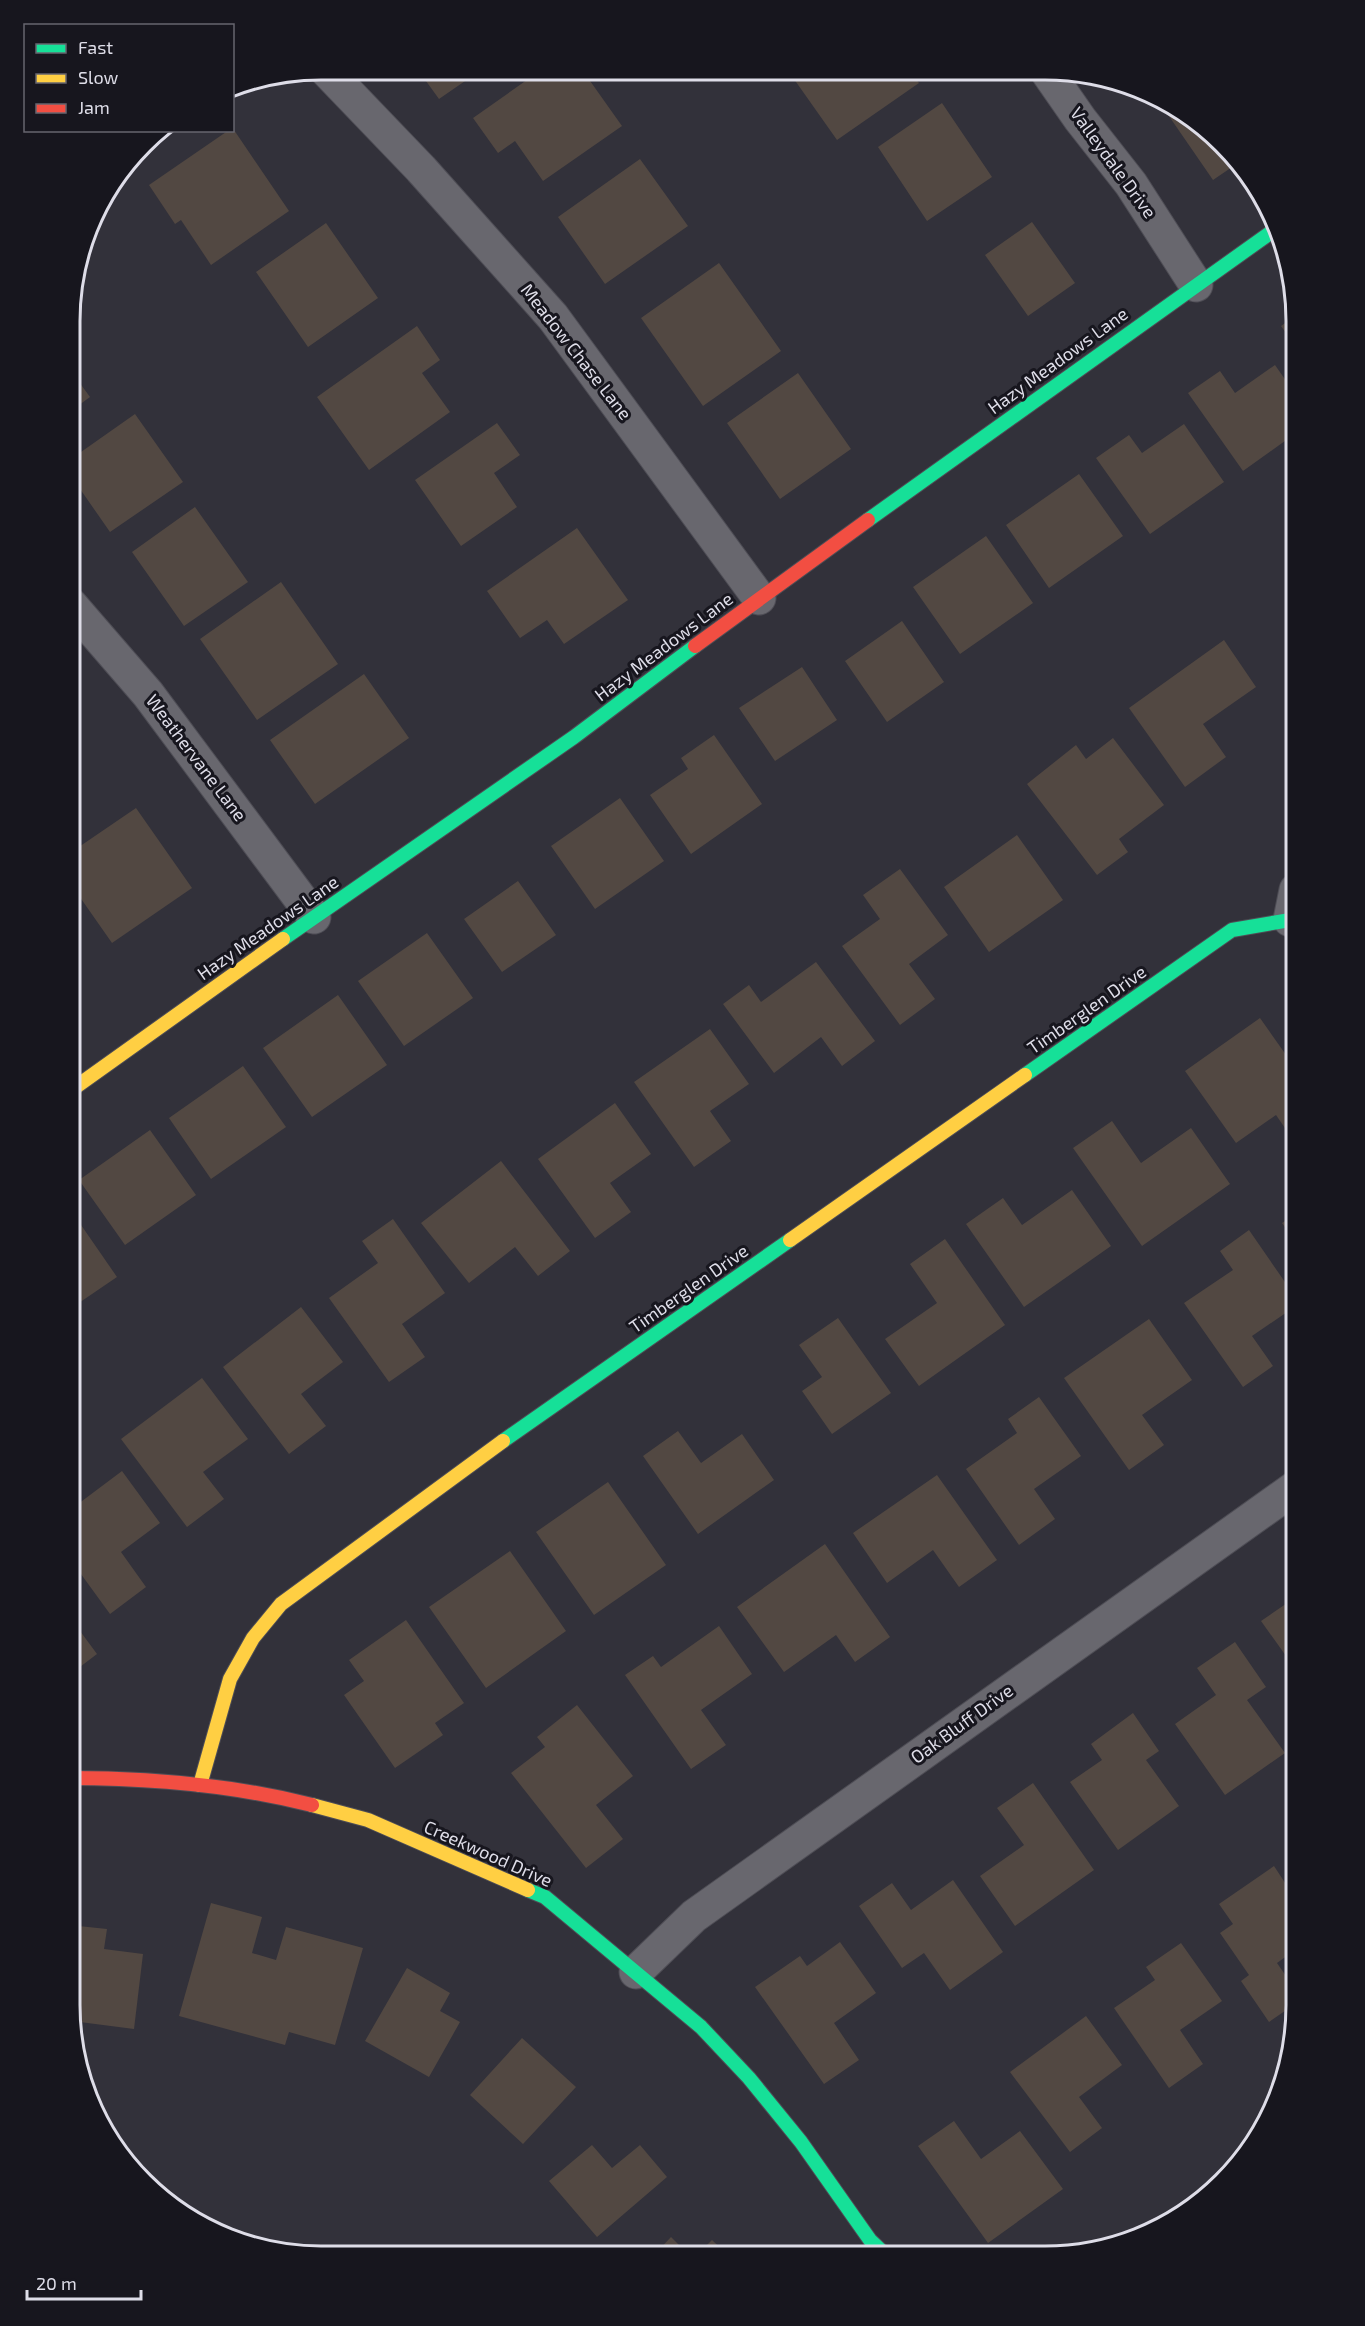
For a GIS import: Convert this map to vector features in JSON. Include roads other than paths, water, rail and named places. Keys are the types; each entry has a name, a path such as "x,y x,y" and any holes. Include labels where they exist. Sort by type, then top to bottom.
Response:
{"street":[{"name":"Meadow Chase Lane","path":"335,80 420,169 553,317 759,598"},
{"name":"Valleydale Drive","path":"1052,80 1131,184 1196,285"},
{"name":"Hazy Meadows Lane","path":"80,1084 574,736 759,598 1269,233"},
{"name":"Weathervane Lane","path":"80,614 148,694 314,917"},
{"name":"Timberglen Drive","path":"200,1785 230,1679 254,1638 281,1604 487,1452 1232,930 1286,913"},
{"name":"Oak Bluff Drive","path":"636,1972 694,1916 1286,1494"},
{"name":"Creekwood Drive","path":"80,1778 131,1778 200,1785 288,1799 368,1820 545,1897 701,2027 749,2078 801,2142 876,2246"}]}
